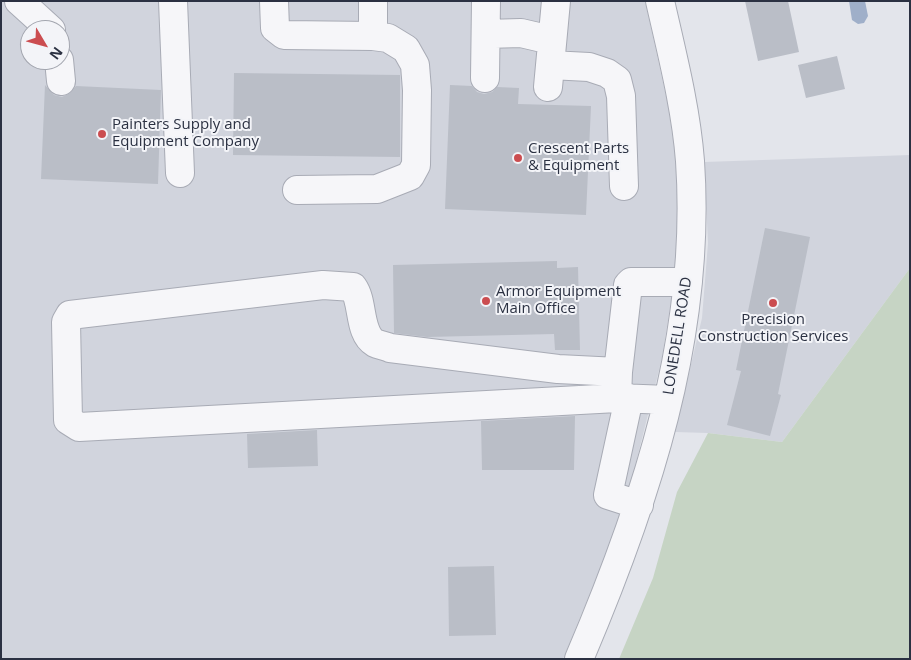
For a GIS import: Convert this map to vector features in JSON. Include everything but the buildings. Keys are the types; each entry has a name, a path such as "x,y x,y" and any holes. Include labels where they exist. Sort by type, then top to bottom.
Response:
{"street":[{"path":"19,1 39,20"},
{"path":"173,1 180,173"},
{"path":"274,1 275,28 284,34 388,38 406,49 415,65 417,100 416,165 410,176 378,188 297,190"},
{"path":"373,1 373,36"},
{"path":"485,78 486,1"},
{"path":"550,64 556,1"},
{"name":"LONEDELL ROAD","path":"579,659 617,568 639,505 668,400 688,282 692,222 689,159 682,110 660,1"},
{"path":"486,34 521,33 550,64 589,67 607,73 617,80 622,96 624,186"},
{"path":"639,505 608,494 621,390 628,285 631,282 688,282"},
{"path":"621,390 79,427 68,420 66,322 70,315 323,285 353,287 357,293 365,329 373,342 390,348 558,369 621,390 668,400"}],"shaded area":[{"path":"1,1 645,1 668,105 677,167 678,228 673,289 662,358 624,511 563,659 1,659"},
{"path":"910,155 910,268 782,442 708,433 675,432 702,318 708,243 704,162"}],"green space":[{"path":"910,268 910,659 619,659 653,578 677,492 708,433 782,442"}],"water":[{"path":"849,1 865,1 868,16 864,23 858,24 852,20"}],"place":[{"name":"Painters Supply and Equipment Company","path":"102,134"},
{"name":"Crescent Parts & Equipment","path":"518,158"},
{"name":"Armor Equipment Main Office","path":"486,301"},
{"name":"Precision Construction Services","path":"773,303"}]}
